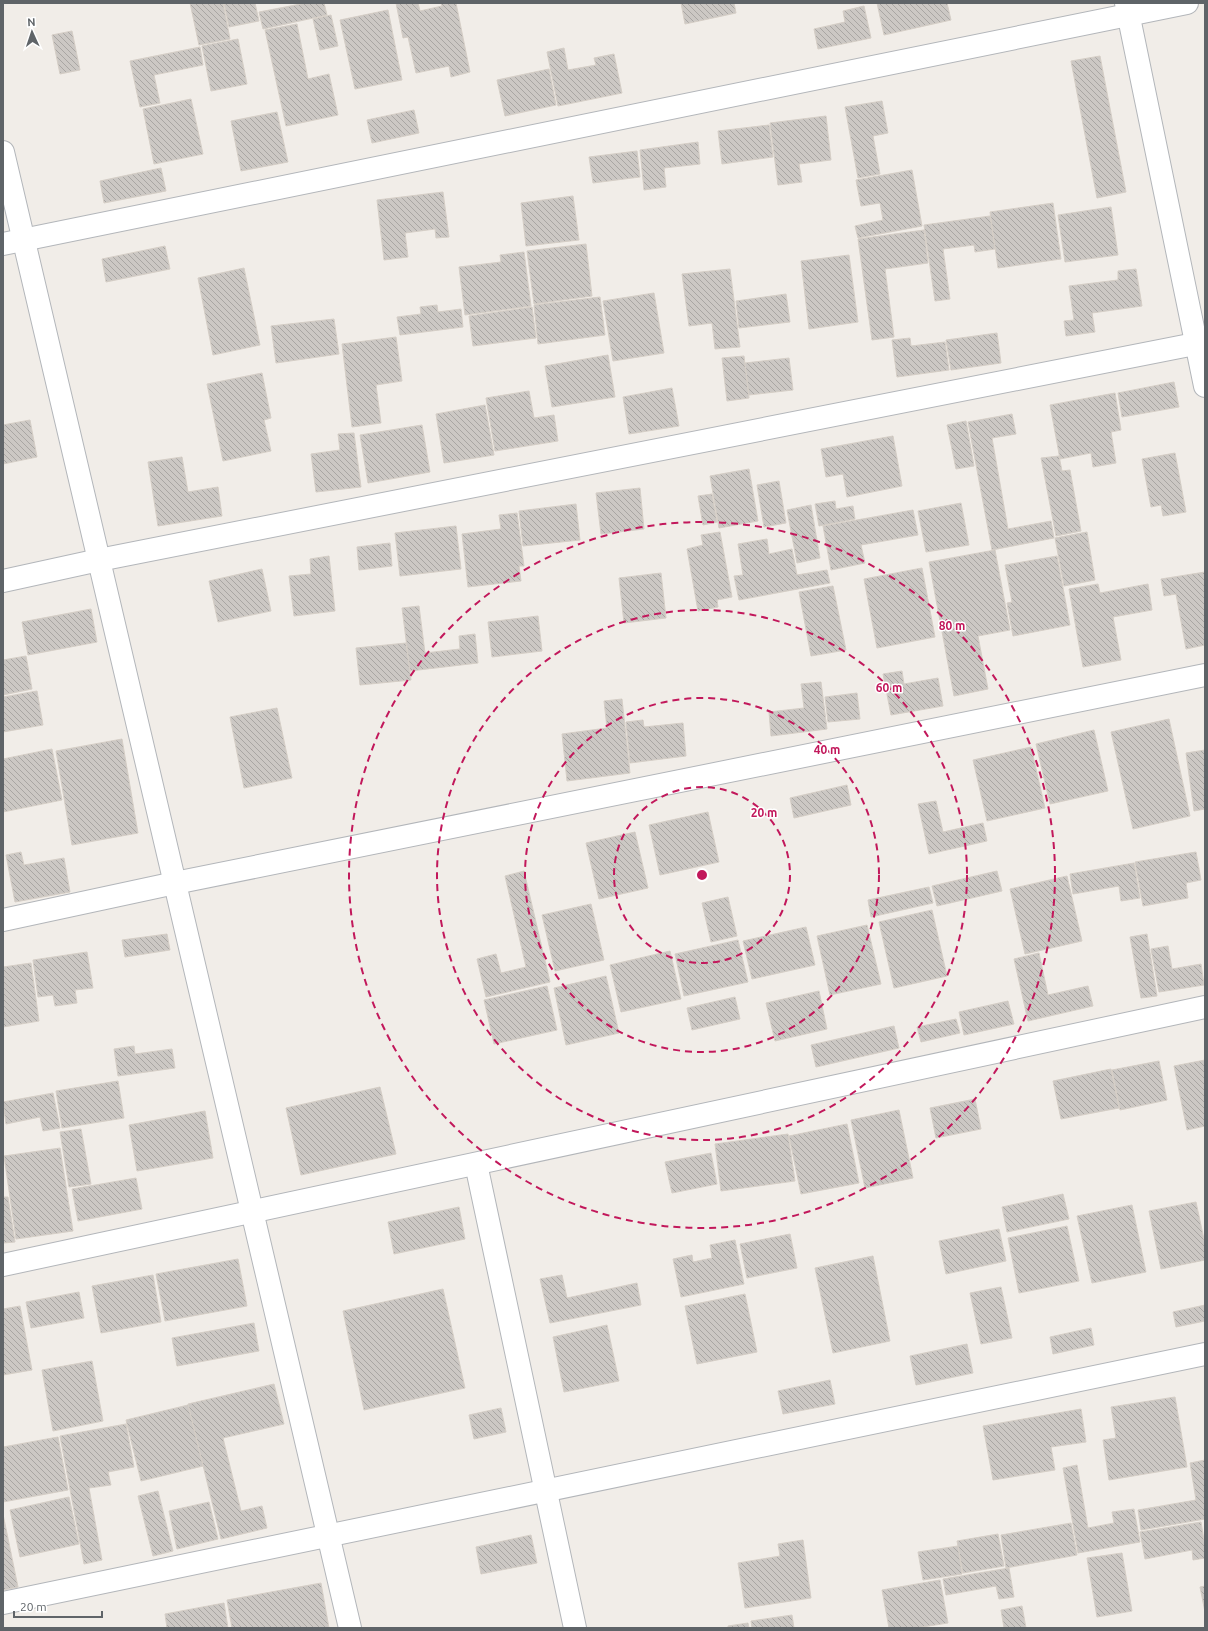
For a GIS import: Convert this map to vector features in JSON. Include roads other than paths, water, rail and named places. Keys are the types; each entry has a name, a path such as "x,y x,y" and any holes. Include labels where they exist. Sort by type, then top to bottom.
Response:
{"street":[{"path":"13,242 1128,9 1187,3"},
{"path":"1128,9 1201,343 1205,386"},
{"path":"3,152 13,242 99,560 350,1628"},
{"path":"3,581 99,560 1201,343"},
{"path":"3,920 175,883 1205,675"},
{"path":"3,1264 252,1212 1205,1007"},
{"path":"476,1164 575,1628"},
{"path":"3,1603 328,1534 1205,1354"}]}
